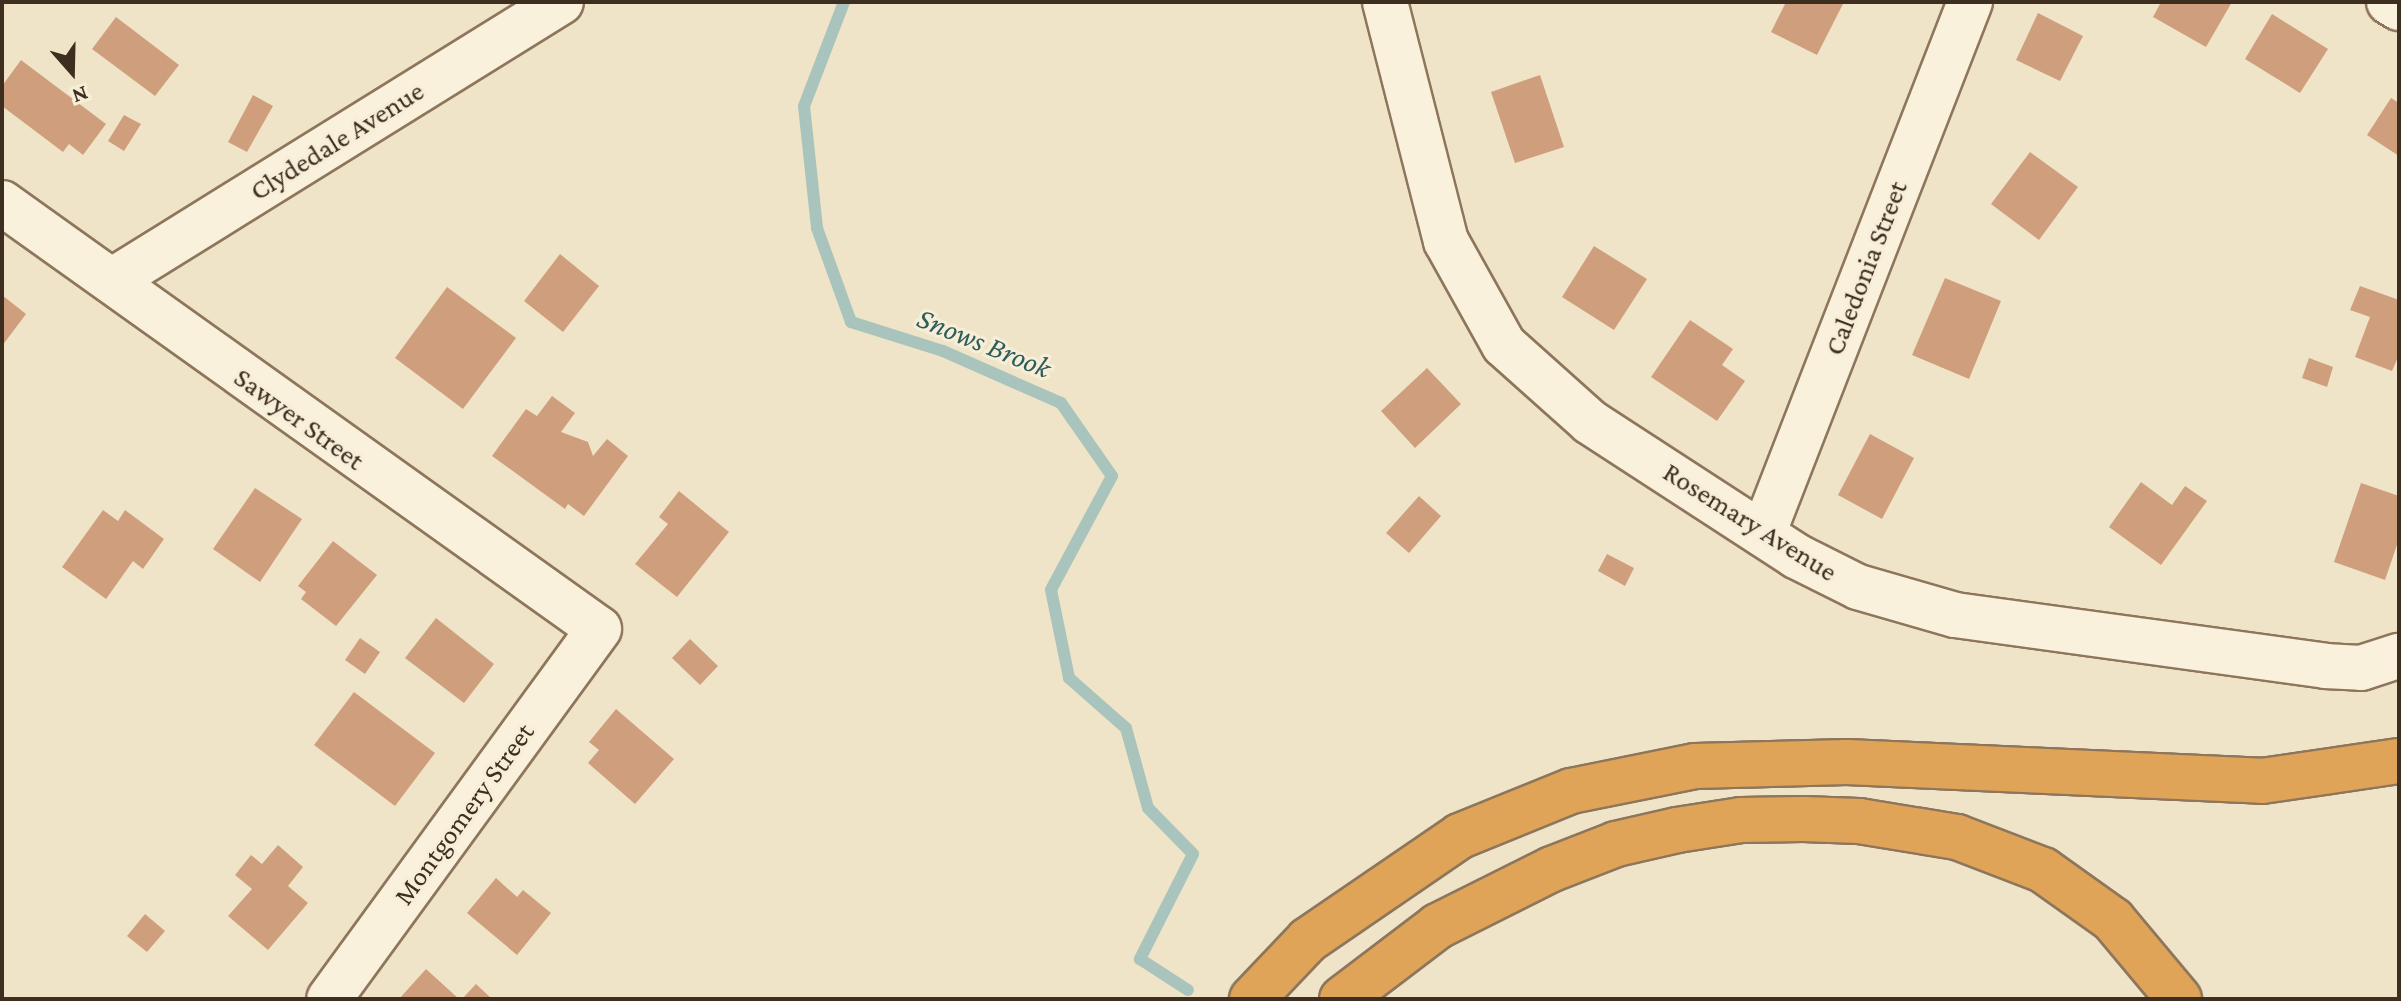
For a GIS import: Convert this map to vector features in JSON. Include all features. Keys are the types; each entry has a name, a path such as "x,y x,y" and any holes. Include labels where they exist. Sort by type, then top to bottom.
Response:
{"highway":[{"path":"1252,999 1308,940 1460,836 1571,791 1695,766 1847,762 2262,781 2399,761"},
{"path":"1342,999 1438,926 1565,864 1616,844 1741,820 1803,819 1859,821 1957,837 2043,870 2113,920 2179,999"}],"street":[{"name":"Clydedale Avenue","path":"113,280 561,2"},
{"name":"Rosemary Avenue","path":"1385,2 1446,241 1464,282 1504,345 1590,422 1763,534 1858,587 1955,615 2325,666 2361,668 2396,658"},
{"name":"Caledonia Street","path":"1763,534 1970,2"},
{"path":"2389,2 2399,8"},
{"name":"Sawyer Street","path":"2,203 113,280 209,355 599,629"},
{"name":"Montgomery Street","path":"329,999 599,629"}],"building":[{"path":"1786,2 1844,2 1817,55 1771,32"},
{"path":"2161,2 2232,2 2206,47 2153,17"},
{"path":"2038,13 2083,36 2060,81 2016,60"},
{"path":"2272,14 2328,49 2300,93 2245,59"},
{"path":"116,17 179,65 155,96 92,49"},
{"path":"21,60 106,124 83,155 69,144 63,152 2,106 2,86"},
{"path":"1540,75 1564,147 1515,163 1491,92"},
{"path":"253,95 273,106 247,152 228,142"},
{"path":"2391,98 2399,103 2399,156 2367,135"},
{"path":"124,115 141,124 124,151 108,141"},
{"path":"2030,152 2078,187 2039,240 1991,204"},
{"path":"1594,246 1647,279 1614,330 1562,297"},
{"path":"560,254 599,286 563,332 524,301"},
{"path":"1945,278 2001,301 1969,379 1912,355"},
{"path":"2360,286 2399,300 2399,355 2392,371 2355,357 2370,317 2350,310"},
{"path":"447,287 516,338 463,409 395,358"},
{"path":"2,295 26,314 2,346"},
{"path":"1690,320 1733,349 1722,365 1745,381 1717,421 1651,377"},
{"path":"2309,358 2333,367 2327,387 2302,378"},
{"path":"1427,368 1461,404 1415,448 1381,411"},
{"path":"552,396 575,413 561,432 588,442 593,456 607,439 628,456 584,516 568,504 565,509 492,456 526,409 537,416"},
{"path":"1870,434 1914,458 1882,519 1838,495"},
{"path":"2141,482 2172,505 2185,486 2207,501 2161,565 2109,527"},
{"path":"2361,483 2399,496 2399,539 2385,580 2334,562"},
{"path":"255,488 302,519 260,582 213,549"},
{"path":"679,491 729,532 677,597 635,564 668,524 659,517"},
{"path":"1419,496 1441,516 1409,553 1386,533"},
{"path":"103,510 118,521 125,510 164,539 143,569 133,561 106,599 62,567"},
{"path":"333,541 377,575 336,626 301,599 306,592 298,586"},
{"path":"1607,554 1634,568 1625,586 1598,571"},
{"path":"436,618 494,664 464,703 405,658"},
{"path":"360,638 380,652 365,674 345,660"},
{"path":"690,639 718,666 700,685 672,658"},
{"path":"354,692 435,753 395,806 314,745"},
{"path":"616,709 674,759 635,804 588,763 599,750 589,742"},
{"path":"278,845 303,867 288,886 308,903 268,950 228,916 252,889 235,875 251,855 262,864"},
{"path":"496,878 517,897 523,890 551,913 517,955 467,913"},
{"path":"145,914 165,931 147,952 127,936"},
{"path":"426,969 459,999 399,999"},
{"path":"476,984 492,999 462,999"}],"waterway":[{"name":"Snows Brook","path":"844,2 804,106 817,228 851,322 943,351 1061,403 1112,476 1051,590 1069,678 1126,728 1148,808 1193,854 1140,959 1188,990"}]}
